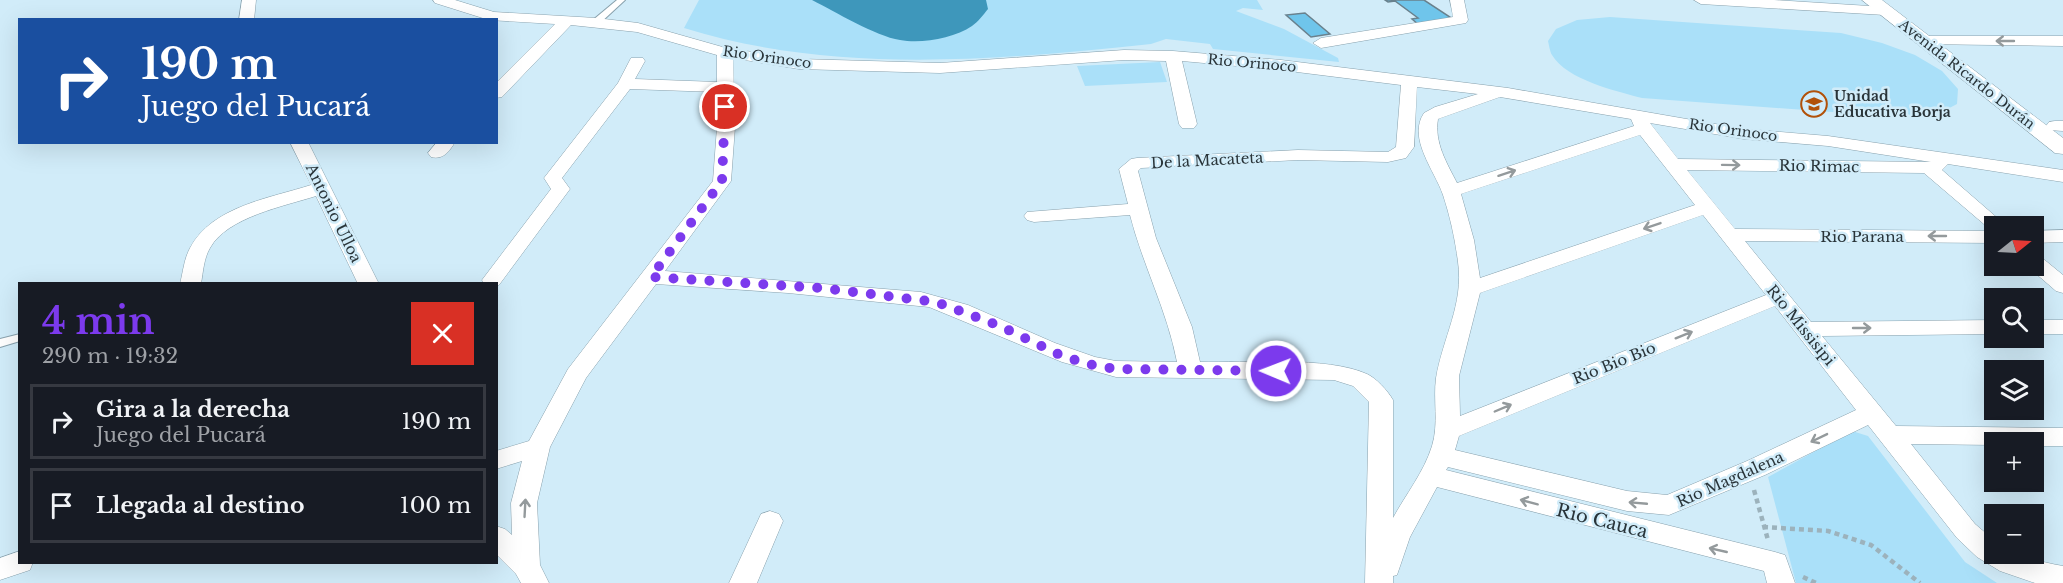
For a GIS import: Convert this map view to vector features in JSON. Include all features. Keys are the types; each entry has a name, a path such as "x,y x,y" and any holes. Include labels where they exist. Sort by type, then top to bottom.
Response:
{"street":[{"path":"246,18 249,0"},
{"name":"Rio Orinoco","path":"440,0 466,4 493,16 596,22 638,28 725,52 800,64 940,68 1124,55 1173,56 1281,65 1508,93 1641,122 1828,141 2063,176"},
{"path":"1321,44 1461,20 1457,0"},
{"path":"1701,0 1881,4"},
{"name":"Avenida Ricardo Durán","path":"1881,4 2060,128"},
{"path":"498,91 567,20"},
{"path":"1933,41 2063,41"},
{"name":"Avenida Ricardo Durán","path":"1933,41 2063,148"},
{"path":"530,575 524,504 538,447 576,375 722,181 726,127 725,52"},
{"path":"1173,56 1188,124"},
{"path":"492,280 561,189 553,178 625,84 637,61"},
{"name":"De la Macateta","path":"1190,368 1180,327 1146,238 1128,169 1137,163 1298,155 1388,157 1400,154 1405,147 1409,80"},
{"path":"625,84 724,87"},
{"path":"1381,583 1401,523 1435,466 1449,430 1448,378 1470,289 1467,253 1451,191 1431,148 1428,123 1430,117 1472,101 1508,93"},
{"path":"1451,191 1641,122"},
{"name":"Rio Missisipi","path":"1641,122 1672,164 1966,531 1989,553 2005,562 2044,575 2063,577"},
{"name":"Antonio Ulloa","path":"300,144 368,282"},
{"name":"Rio Rimac","path":"1672,164 1929,168 1964,160"},
{"path":"1929,168 1984,216"},
{"path":"191,282 201,245 213,232 232,219 322,188"},
{"path":"1470,289 1707,207"},
{"path":"1034,216 1138,209"},
{"name":"Rio Parana","path":"1729,235 1984,237"},
{"path":"2044,237 2063,236"},
{"path":"2044,270 2063,286"},
{"path":"651,277 821,288 936,302 1000,326 1060,355 1087,364 1116,369 1190,368 1335,372 1362,380 1382,400 1381,583"},
{"name":"Rio Bio Bio","path":"1449,430 1779,297"},
{"path":"1804,329 1984,327"},
{"path":"2044,327 2063,327"},
{"name":"Rio Magdalena","path":"1435,466 1627,501 1669,506 1748,472 1871,413"},
{"path":"1889,435 2063,437"},
{"path":"498,459 538,447"},
{"name":"Rio Cauca","path":"1435,466 1630,529 1778,573"},
{"path":"743,583 771,521"},
{"path":"498,538 530,575"},
{"path":"0,569 18,563"}],"lane":[{"path":"596,22 621,0"},
{"path":"0,344 18,338"}],"path":[{"path":"1748,472 1778,573"},
{"path":"1763,527 1828,531 1871,545 1920,583"}],"shaded area":[{"path":"699,0 1257,0 1263,10 1243,8 1236,11 1284,29 1338,58 1339,62 1213,49 1210,44 1166,39 1151,44 975,58 916,60 799,53 741,43 684,28"},
{"path":"812,0 986,0 988,9 974,24 956,34 928,40 909,41 879,34"},
{"path":"1610,17 1841,33 1882,43 1915,55 1942,71 1958,89 1957,104 1938,114 1900,117 1642,98 1580,78 1559,64 1551,54 1548,41 1556,29 1577,20"},
{"path":"1160,62 1167,82 1085,86 1077,66"},
{"path":"1852,431 1868,436 1965,562 1997,583 1796,583 1768,477"}],"building":[{"path":"1385,0 1424,0 1453,19 1419,25 1412,19 1418,18 1395,1"},
{"path":"1305,13 1330,34 1311,37 1286,15"}],"place":[{"name":"Unidad Educativa Borja","path":"1814,104"}],"route":[{"path":"725,107 726,127 722,181 651,277 821,288 936,302 1000,326 1060,355 1087,364 1116,369 1190,368 1276,371"}]}
